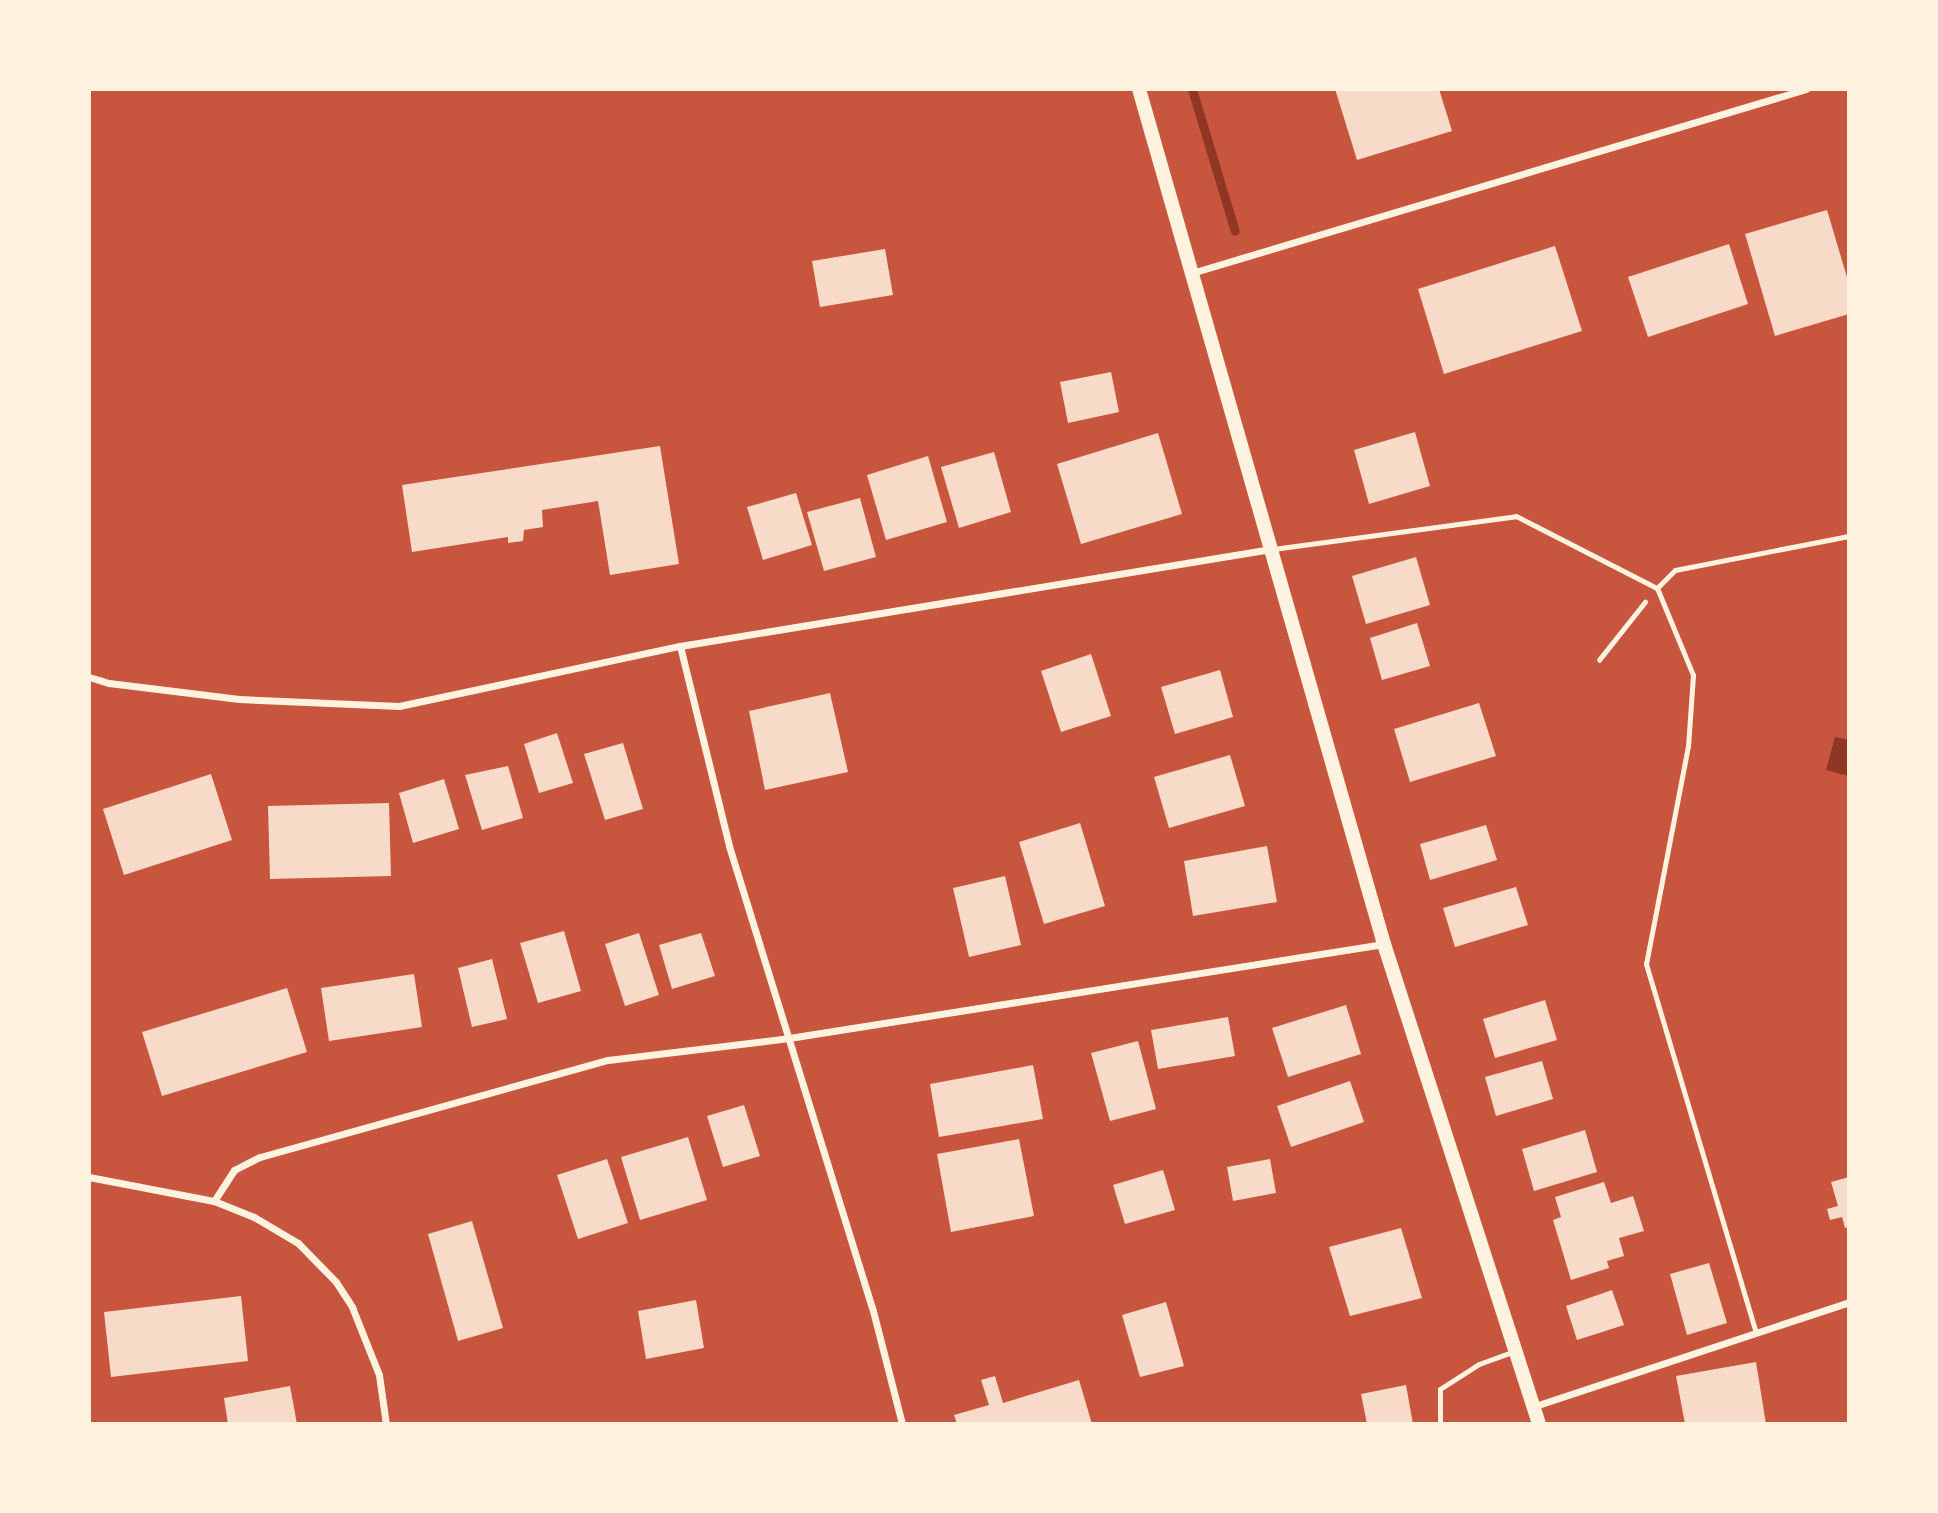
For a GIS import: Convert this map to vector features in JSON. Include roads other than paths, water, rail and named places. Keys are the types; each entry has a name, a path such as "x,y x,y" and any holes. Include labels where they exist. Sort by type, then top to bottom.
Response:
{"main road":[{"path":"1139,89 1195,272 1270,550 1384,944 1539,1424"}],"street":[{"path":"1195,272 1806,89"},
{"path":"89,677 109,683 239,699 398,706 680,646 1270,550"},
{"path":"680,646 729,846 872,1307 902,1424"},
{"path":"214,1201 234,1170 351,1129 608,1060 789,1038 1384,944"},
{"path":"89,1177 214,1201 254,1217 298,1243 336,1282 366,1336 379,1375 386,1424"},
{"path":"1535,1406 1849,1302"}],"lane":[{"path":"1270,550 1516,516 1657,588 1693,675 1688,746 1646,964 1756,1333"},
{"path":"1657,588 1675,570 1849,536"},
{"path":"1440,1424 1440,1389 1479,1364 1517,1350"}],"waterway":[{"path":"1192,89 1235,231"}]}
